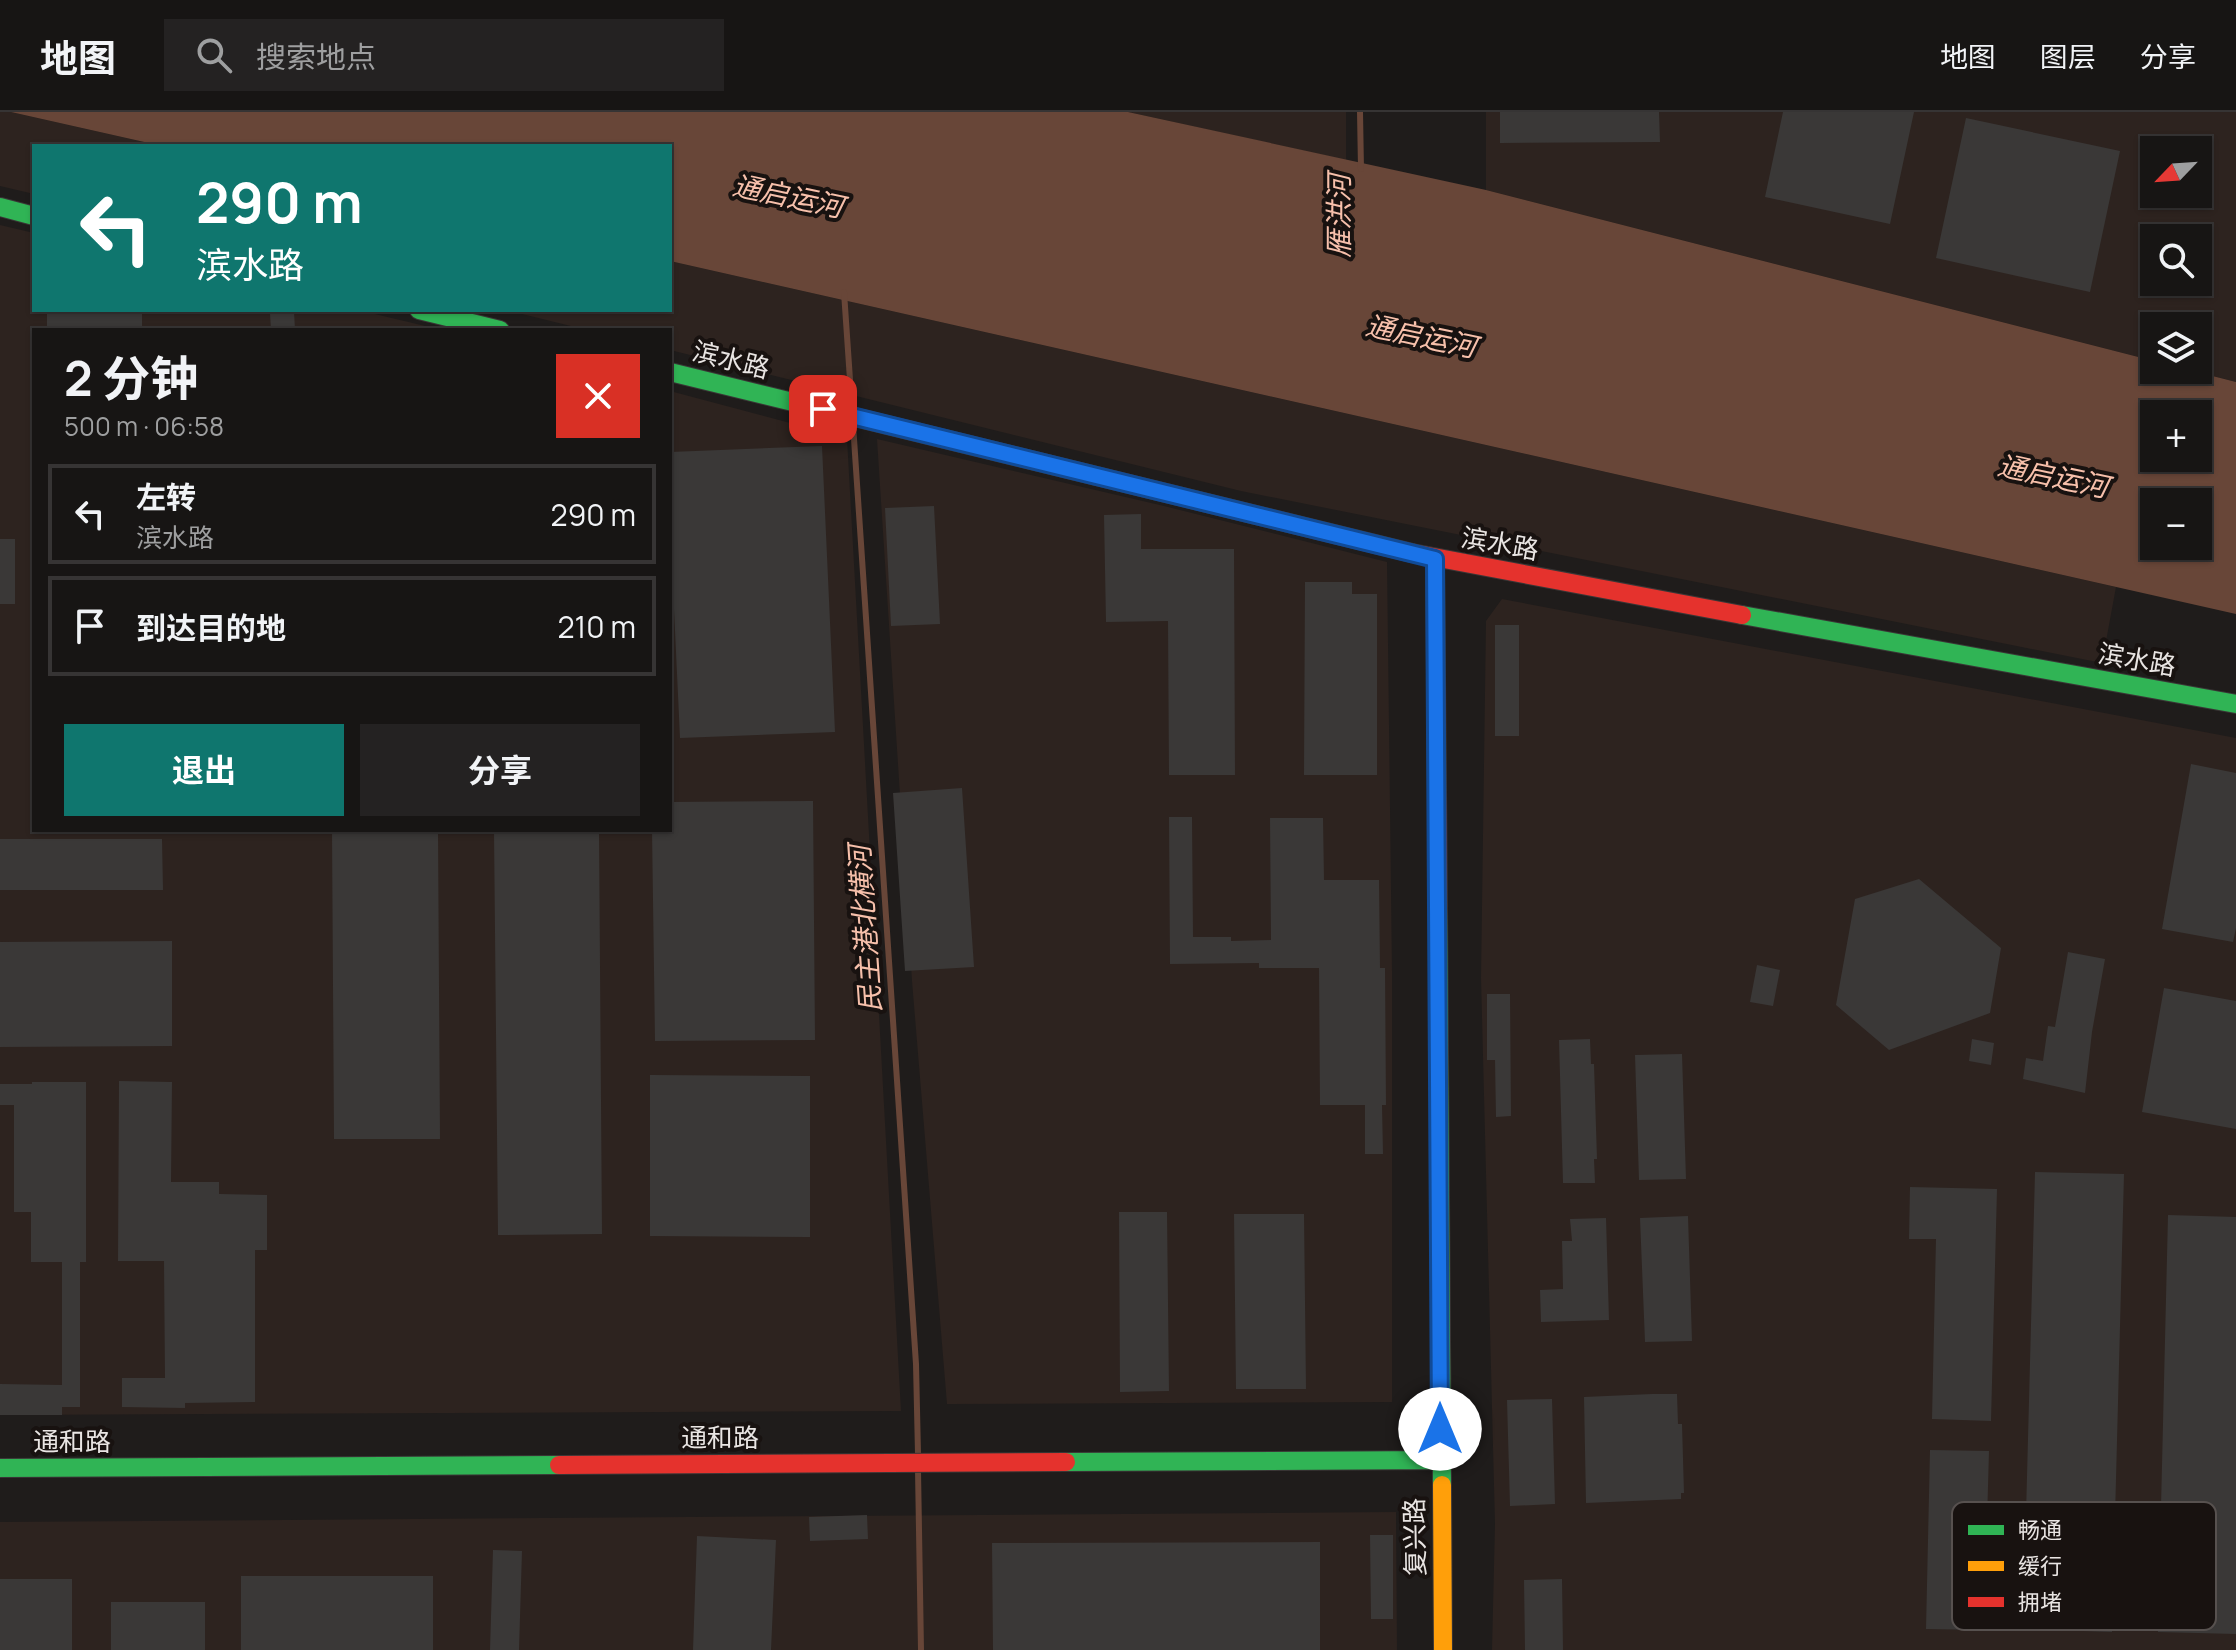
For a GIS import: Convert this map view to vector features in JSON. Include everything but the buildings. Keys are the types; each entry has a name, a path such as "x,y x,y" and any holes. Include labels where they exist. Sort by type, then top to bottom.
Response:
{"street":[{"path":"0,207 32,215"},
{"path":"427,312 492,328"},
{"name":"滨水路","path":"672,372 1435,559 2236,704"},
{"name":"复兴路","path":"1435,559 1443,1650"},
{"name":"通和路","path":"0,1468 1440,1460"}],"shaded area":[{"path":"0,112 153,144 32,144 32,194 0,186"},
{"path":"1128,112 1346,112 1346,160"},
{"path":"1486,112 2236,112 2236,382 2212,376 2212,312 2140,312 2140,357 1486,190"},
{"path":"0,225 32,233 32,312 366,312 434,328 32,328 32,832 672,832 672,392 847,438 901,1411 0,1415"},
{"path":"672,261 2116,587 2102,663 1241,491 672,350 672,328 579,328 514,312 672,312"},
{"path":"877,439 1387,562 1392,971 1392,1402 947,1404 912,981"},
{"path":"1502,599 2236,738 2236,1650 1492,1650 1495,1524 1481,978 1486,621"},
{"path":"1396,1512 1397,1650 0,1650 0,1522"}],"water":[{"name":"通启运河","path":"11,112 1128,112 1486,190 2140,357 2140,384 2212,384 2212,376 2236,382 2236,614 672,261 672,144 153,144"}],"waterway":[{"name":"雁洪河","path":"1360,112 1361,169"},
{"name":"民主港北横河","path":"844,292 852,409"},
{"name":"民主港北横河","path":"853,424 916,1364 918,1454"},
{"name":"民主港北横河","path":"918,1470 921,1650"}],"traffic: fast":[{"path":"0,207 32,215"},
{"path":"427,312 492,328"},
{"path":"672,372 1412,553"},
{"path":"1742,615 2236,704"},
{"path":"1438,906 1442,1485"},
{"path":"1066,1462 1440,1460"},
{"path":"0,1468 559,1465"}],"traffic: slow":[{"path":"1442,1485 1443,1650"}],"traffic: jam":[{"path":"1412,553 1742,615"},
{"path":"1435,559 1438,906"},
{"path":"559,1465 1066,1462"}],"route":[{"path":"823,409 1435,559 1440,1429"}]}
